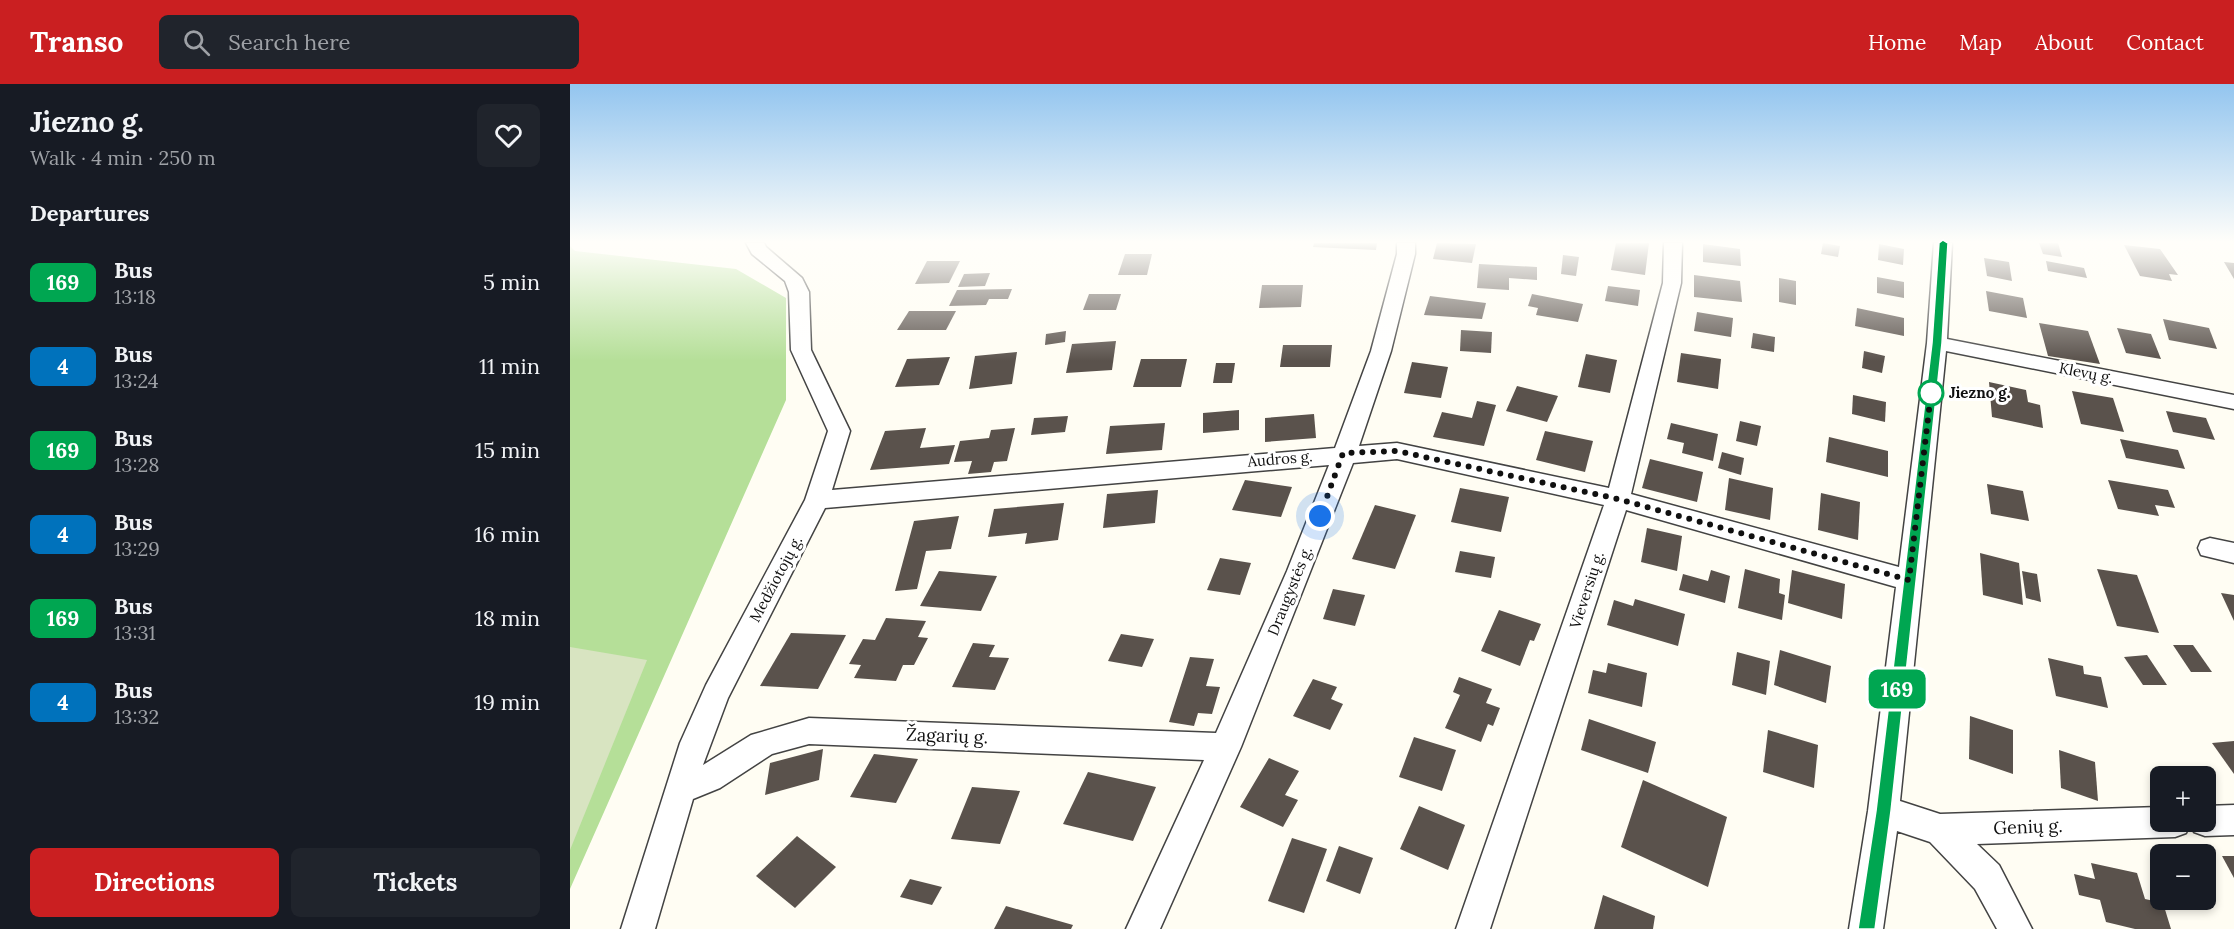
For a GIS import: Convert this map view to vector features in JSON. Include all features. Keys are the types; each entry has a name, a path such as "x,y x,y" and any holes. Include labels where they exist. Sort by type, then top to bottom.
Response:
{"street":[{"name":"Medžiotojų g.","path":"638,929 695,743 716,693 817,500 839,431 801,350 799,292 795,282"},
{"name":"Draugystės g.","path":"1143,929 1226,747 1297,578 1381,349 1399,282"},
{"name":"Vieversių g.","path":"1473,929 1618,499 1671,282"},
{"path":"1866,929 1884,811 1937,343 1941,282"},
{"name":"Klevų g.","path":"1937,343 2234,402"},
{"name":"Audros g.","path":"817,500 1343,453 1397,451 1618,499 1909,580"},
{"path":"2210,548 2234,553"},
{"name":"Žagarių g.","path":"682,787 708,780 747,752 773,738 809,731 1226,747"},
{"name":"Genių g.","path":"1884,811 1940,830 2150,823"},
{"path":"2216,821 2234,820"},
{"path":"1940,830 1987,877 2015,929"}],"green space":[{"path":"570,282 759,282 786,298 786,400 570,889"},
{"path":"570,647 647,660 570,850"}],"building":[{"path":"916,282 949,282 949,283"},
{"path":"960,282 986,282 985,286 958,287"},
{"path":"1477,282 1509,282 1509,290 1477,288"},
{"path":"1694,282 1740,282 1742,302 1694,297"},
{"path":"1779,282 1796,282 1796,305 1779,302"},
{"path":"1877,282 1904,282 1904,298 1877,293"},
{"path":"1262,285 1303,285 1301,307 1259,308"},
{"path":"1608,286 1640,290 1638,306 1605,301"},
{"path":"1012,289 1008,299 989,299 986,305 949,306 957,290"},
{"path":"1986,291 2023,298 2027,318 1989,311"},
{"path":"1089,294 1121,294 1116,310 1083,310"},
{"path":"1532,294 1583,304 1578,322 1536,315 1538,308 1528,306"},
{"path":"1430,296 1486,303 1482,319 1424,315"},
{"path":"1857,308 1904,318 1904,336 1855,326"},
{"path":"909,311 956,311 946,330 897,330"},
{"path":"1697,312 1733,318 1731,337 1694,331"},
{"path":"2163,319 2209,328 2217,349 2169,340"},
{"path":"2039,323 2088,331 2100,364 2048,356"},
{"path":"2117,328 2151,334 2161,359 2126,353"},
{"path":"1461,330 1492,332 1491,353 1460,351"},
{"path":"1066,331 1065,342 1045,345 1046,334"},
{"path":"1753,333 1775,337 1774,352 1751,348"},
{"path":"1116,341 1112,370 1066,373 1072,344"},
{"path":"1283,345 1332,345 1330,367 1280,367"},
{"path":"1864,351 1885,356 1882,373 1862,368"},
{"path":"1017,352 1012,384 969,389 975,356"},
{"path":"1681,353 1721,359 1718,389 1677,382"},
{"path":"1586,354 1617,360 1610,393 1578,387"},
{"path":"950,357 939,385 895,387 907,359"},
{"path":"1141,359 1187,359 1181,387 1133,387"},
{"path":"1412,362 1448,367 1441,398 1404,393"},
{"path":"1216,363 1235,363 1232,383 1213,383"},
{"path":"1989,382 2026,390 2028,402 2040,405 2043,428 1992,417"},
{"path":"1517,386 1558,396 1547,422 1506,411"},
{"path":"2072,391 2113,398 2124,432 2081,424"},
{"path":"1853,395 1886,402 1885,422 1852,414"},
{"path":"1477,401 1496,405 1484,446 1433,437 1442,412 1472,418"},
{"path":"1239,410 1239,430 1203,433 1203,413"},
{"path":"2166,411 2206,418 2215,440 2173,432"},
{"path":"1314,414 1316,438 1265,442 1265,418"},
{"path":"1068,416 1065,432 1031,435 1034,418"},
{"path":"1740,421 1761,426 1757,446 1736,441"},
{"path":"1165,423 1162,450 1106,454 1110,426"},
{"path":"1671,423 1718,434 1713,461 1682,453 1684,443 1667,439"},
{"path":"926,428 920,448 955,445 949,464 870,470 885,431"},
{"path":"1015,428 1007,461 994,462 991,472 968,474 972,461 954,462 960,441 989,438 991,430"},
{"path":"1545,431 1593,441 1585,472 1536,460"},
{"path":"1829,437 1888,451 1888,477 1826,462"},
{"path":"2120,439 2178,450 2185,469 2126,458"},
{"path":"1722,452 1744,458 1741,475 1718,468"},
{"path":"1650,459 1703,472 1697,502 1642,488"},
{"path":"1729,478 1773,488 1770,520 1725,510"},
{"path":"1245,480 1292,487 1281,517 1232,510"},
{"path":"2108,480 2168,490 2175,508 2155,505 2159,516 2118,509"},
{"path":"1987,484 2023,491 2029,521 1991,514"},
{"path":"1460,488 1509,497 1501,532 1451,522"},
{"path":"1158,490 1155,523 1103,528 1107,494"},
{"path":"1821,493 1860,502 1858,540 1818,530"},
{"path":"1064,503 1058,540 1025,544 1027,533 988,537 994,509"},
{"path":"1375,505 1416,515 1395,569 1352,559"},
{"path":"959,516 951,549 926,551 917,589 895,591 914,521"},
{"path":"1647,528 1682,536 1677,571 1641,562"},
{"path":"1460,551 1495,557 1491,578 1455,572"},
{"path":"1980,553 2019,563 2023,605 1983,595"},
{"path":"1220,558 1251,563 1240,595 1207,590"},
{"path":"1745,569 1780,579 1779,593 1785,595 1782,620 1738,608"},
{"path":"2097,569 2137,575 2159,633 2117,626"},
{"path":"1711,570 1730,576 1725,603 1679,590 1683,574 1708,581"},
{"path":"1792,570 1845,584 1842,619 1788,603"},
{"path":"939,571 997,576 981,611 920,606"},
{"path":"2022,571 2037,574 2041,602 2026,598"},
{"path":"1333,589 1365,595 1355,626 1323,619"},
{"path":"2221,593 2234,595 2234,621"},
{"path":"1635,599 1685,614 1678,646 1607,625 1614,600 1633,606"},
{"path":"1499,610 1541,624 1534,641 1530,640 1520,666 1481,651"},
{"path":"886,618 926,621 918,637 928,638 914,665 903,665 896,681 854,678 861,665 849,664 863,639 875,640"},
{"path":"791,633 846,635 818,689 760,686"},
{"path":"1121,634 1154,639 1142,667 1108,661"},
{"path":"973,643 995,645 989,657 1009,658 995,690 952,687"},
{"path":"2173,645 2193,645 2212,672 2191,672"},
{"path":"1780,650 1831,666 1826,703 1774,685"},
{"path":"1737,652 1770,661 1766,695 1732,685"},
{"path":"2147,655 2167,685 2143,685 2124,657"},
{"path":"1190,657 1214,659 1206,686 1220,687 1212,714 1198,713 1194,726 1169,722"},
{"path":"2048,658 2083,666 2084,674 2101,677 2108,708 2056,696"},
{"path":"1608,663 1647,673 1642,707 1588,693 1593,670 1606,673"},
{"path":"1459,677 1492,689 1486,703 1500,708 1493,726 1488,724 1481,742 1445,728 1460,695 1453,692"},
{"path":"1313,679 1337,687 1331,699 1343,704 1330,730 1293,716"},
{"path":"1970,716 2013,730 2013,774 1969,759"},
{"path":"1589,719 1656,742 1648,773 1581,750"},
{"path":"1768,730 1818,745 1814,788 1763,772"},
{"path":"1414,737 1456,750 1442,791 1399,777"},
{"path":"2234,741 2234,774 2212,743"},
{"path":"823,749 819,780 765,795 770,763"},
{"path":"2059,750 2095,762 2098,801 2061,788"},
{"path":"874,754 918,759 896,803 850,797"},
{"path":"1269,758 1299,771 1285,795 1298,800 1283,827 1240,807"},
{"path":"1088,772 1156,787 1133,841 1063,824"},
{"path":"1643,780 1727,817 1708,887 1621,847"},
{"path":"972,787 1020,791 1000,844 951,839"},
{"path":"1419,806 1465,825 1448,870 1400,849"},
{"path":"797,836 836,867 795,908 756,876"},
{"path":"1292,838 1327,849 1304,913 1268,901"},
{"path":"1339,846 1373,858 1360,894 1326,881"},
{"path":"2222,856 2234,856 2234,878"},
{"path":"2091,863 2137,873 2145,899 2150,900 2150,910 2165,910 2171,929 2135,929 2106,922 2100,900 2079,895 2074,874 2095,879"},
{"path":"910,879 942,887 932,905 900,897"},
{"path":"1603,895 1655,916 1653,929 1594,929"},
{"path":"1006,906 1073,925 1071,929 994,929"}],"bus line":[{"name":"169","path":"1866,929 1884,811 1937,343 1941,282"}],"place":[{"name":"Jiezno g.","path":"1931,393"}],"route":[{"path":"1320,516 1343,453 1397,451 1618,499 1909,580 1931,393"}]}
